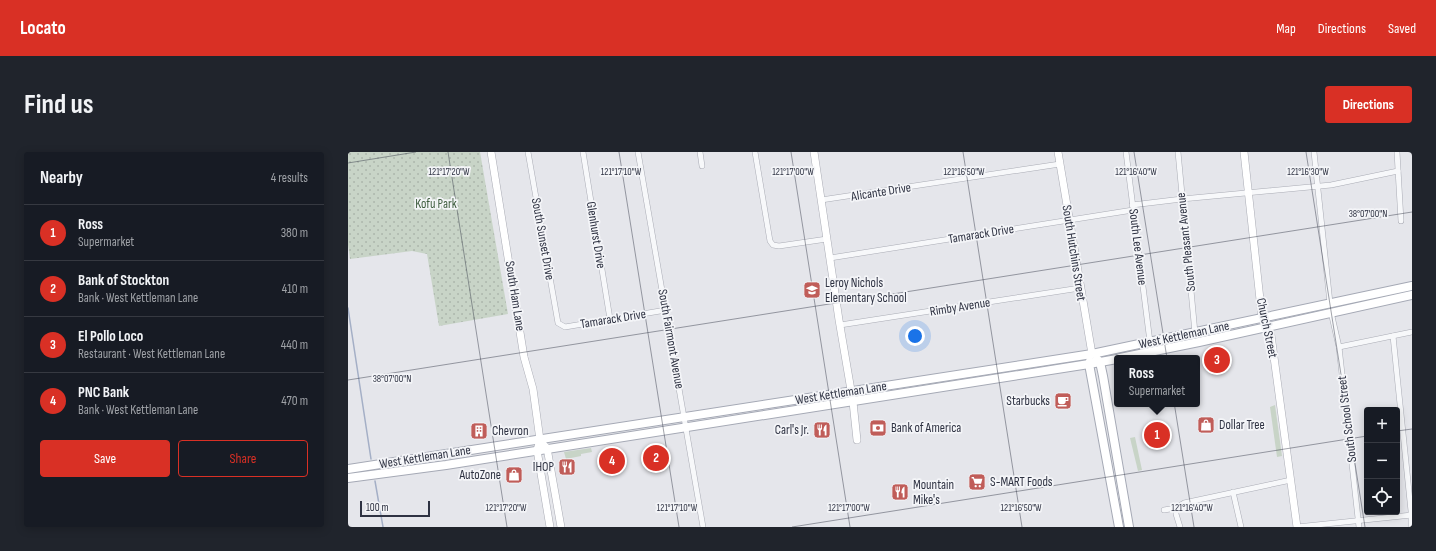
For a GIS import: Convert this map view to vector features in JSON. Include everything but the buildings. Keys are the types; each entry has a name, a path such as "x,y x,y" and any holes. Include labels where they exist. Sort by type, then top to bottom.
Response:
{"main road":[{"name":"South Ham Lane","path":"491,152 524,357 533,389 540,440 537,450 550,527"},
{"path":"814,152 826,239 853,402 857,440"},
{"name":"South Hutchins Street","path":"1058,152 1092,354 1090,364 1119,527"},
{"name":"Church Street","path":"1244,152 1262,318 1271,335 1297,527"},
{"name":"West Kettleman Lane","path":"348,469 1092,354 1412,286"},
{"name":"West Kettleman Lane","path":"1134,355 1412,295"},
{"path":"1092,354 1100,362 1103,376 1129,527"},
{"name":"West Kettleman Lane","path":"348,478 686,428 1114,360"},
{"path":"981,381 998,369"},
{"path":"540,440 547,448 560,527"},
{"path":"1104,442 1112,447 1117,456"}],"street":[{"name":"South Sunset Drive","path":"528,152 557,322 560,325"},
{"name":"Glenhurst Drive","path":"583,152 610,319"},
{"name":"South Fairmont Avenue","path":"638,152 703,527"},
{"path":"700,152 702,166"},
{"path":"755,152 769,237 773,245 779,246 826,239"},
{"name":"South Lee Avenue","path":"1126,152 1150,342"},
{"name":"South Pleasant Avenue","path":"1178,152 1195,332"},
{"path":"1314,152 1330,303"},
{"path":"1397,152 1401,221"},
{"name":"Alicante Drive","path":"821,200 1060,164"},
{"name":"Tamarack Drive","path":"830,258 1069,220 1182,199 1331,185 1398,171"},
{"name":"Rimby Avenue","path":"840,325 1080,288"},
{"name":"Tamarack Drive","path":"560,325 565,327 666,310"},
{"name":"South School Street","path":"1332,312 1339,347 1359,527"},
{"path":"1339,347 1412,332"},
{"path":"1393,336 1411,527"},
{"path":"1164,510 1176,508 1184,502 1290,480"},
{"path":"1233,492 1241,527"},
{"path":"1176,508 1176,514 1180,527"},
{"name":"Church Street","path":"1297,527 1411,515"}],"green space":[{"name":"Kofu Park","path":"348,152 480,152 508,314 439,326 427,254 412,251 350,259 348,245"},
{"path":"1275,405 1282,456 1277,457 1270,407"},
{"path":"1135,437 1142,470 1138,471 1130,438"},
{"path":"591,448 592,452 566,459 564,452"}],"waterway":[{"path":"348,308 371,459"},
{"path":"375,481 383,527"}],"place":[{"name":"Leroy Nichols Elementary School","path":"812,290"},
{"name":"El Pollo Loco","path":"1217,360"},
{"name":"Starbucks","path":"1063,401"},
{"name":"Dollar Tree","path":"1206,425"},
{"name":"Bank of America","path":"878,428"},
{"name":"Carl's Jr.","path":"822,430"},
{"name":"Chevron","path":"479,431"},
{"name":"Ross","path":"1157,435"},
{"name":"Bank of Stockton","path":"656,458"},
{"name":"PNC Bank","path":"612,461"},
{"name":"IHOP","path":"567,467"},
{"name":"AutoZone","path":"514,475"},
{"name":"S-MART Foods","path":"977,482"},
{"name":"Mountain Mike's","path":"900,492"}]}
